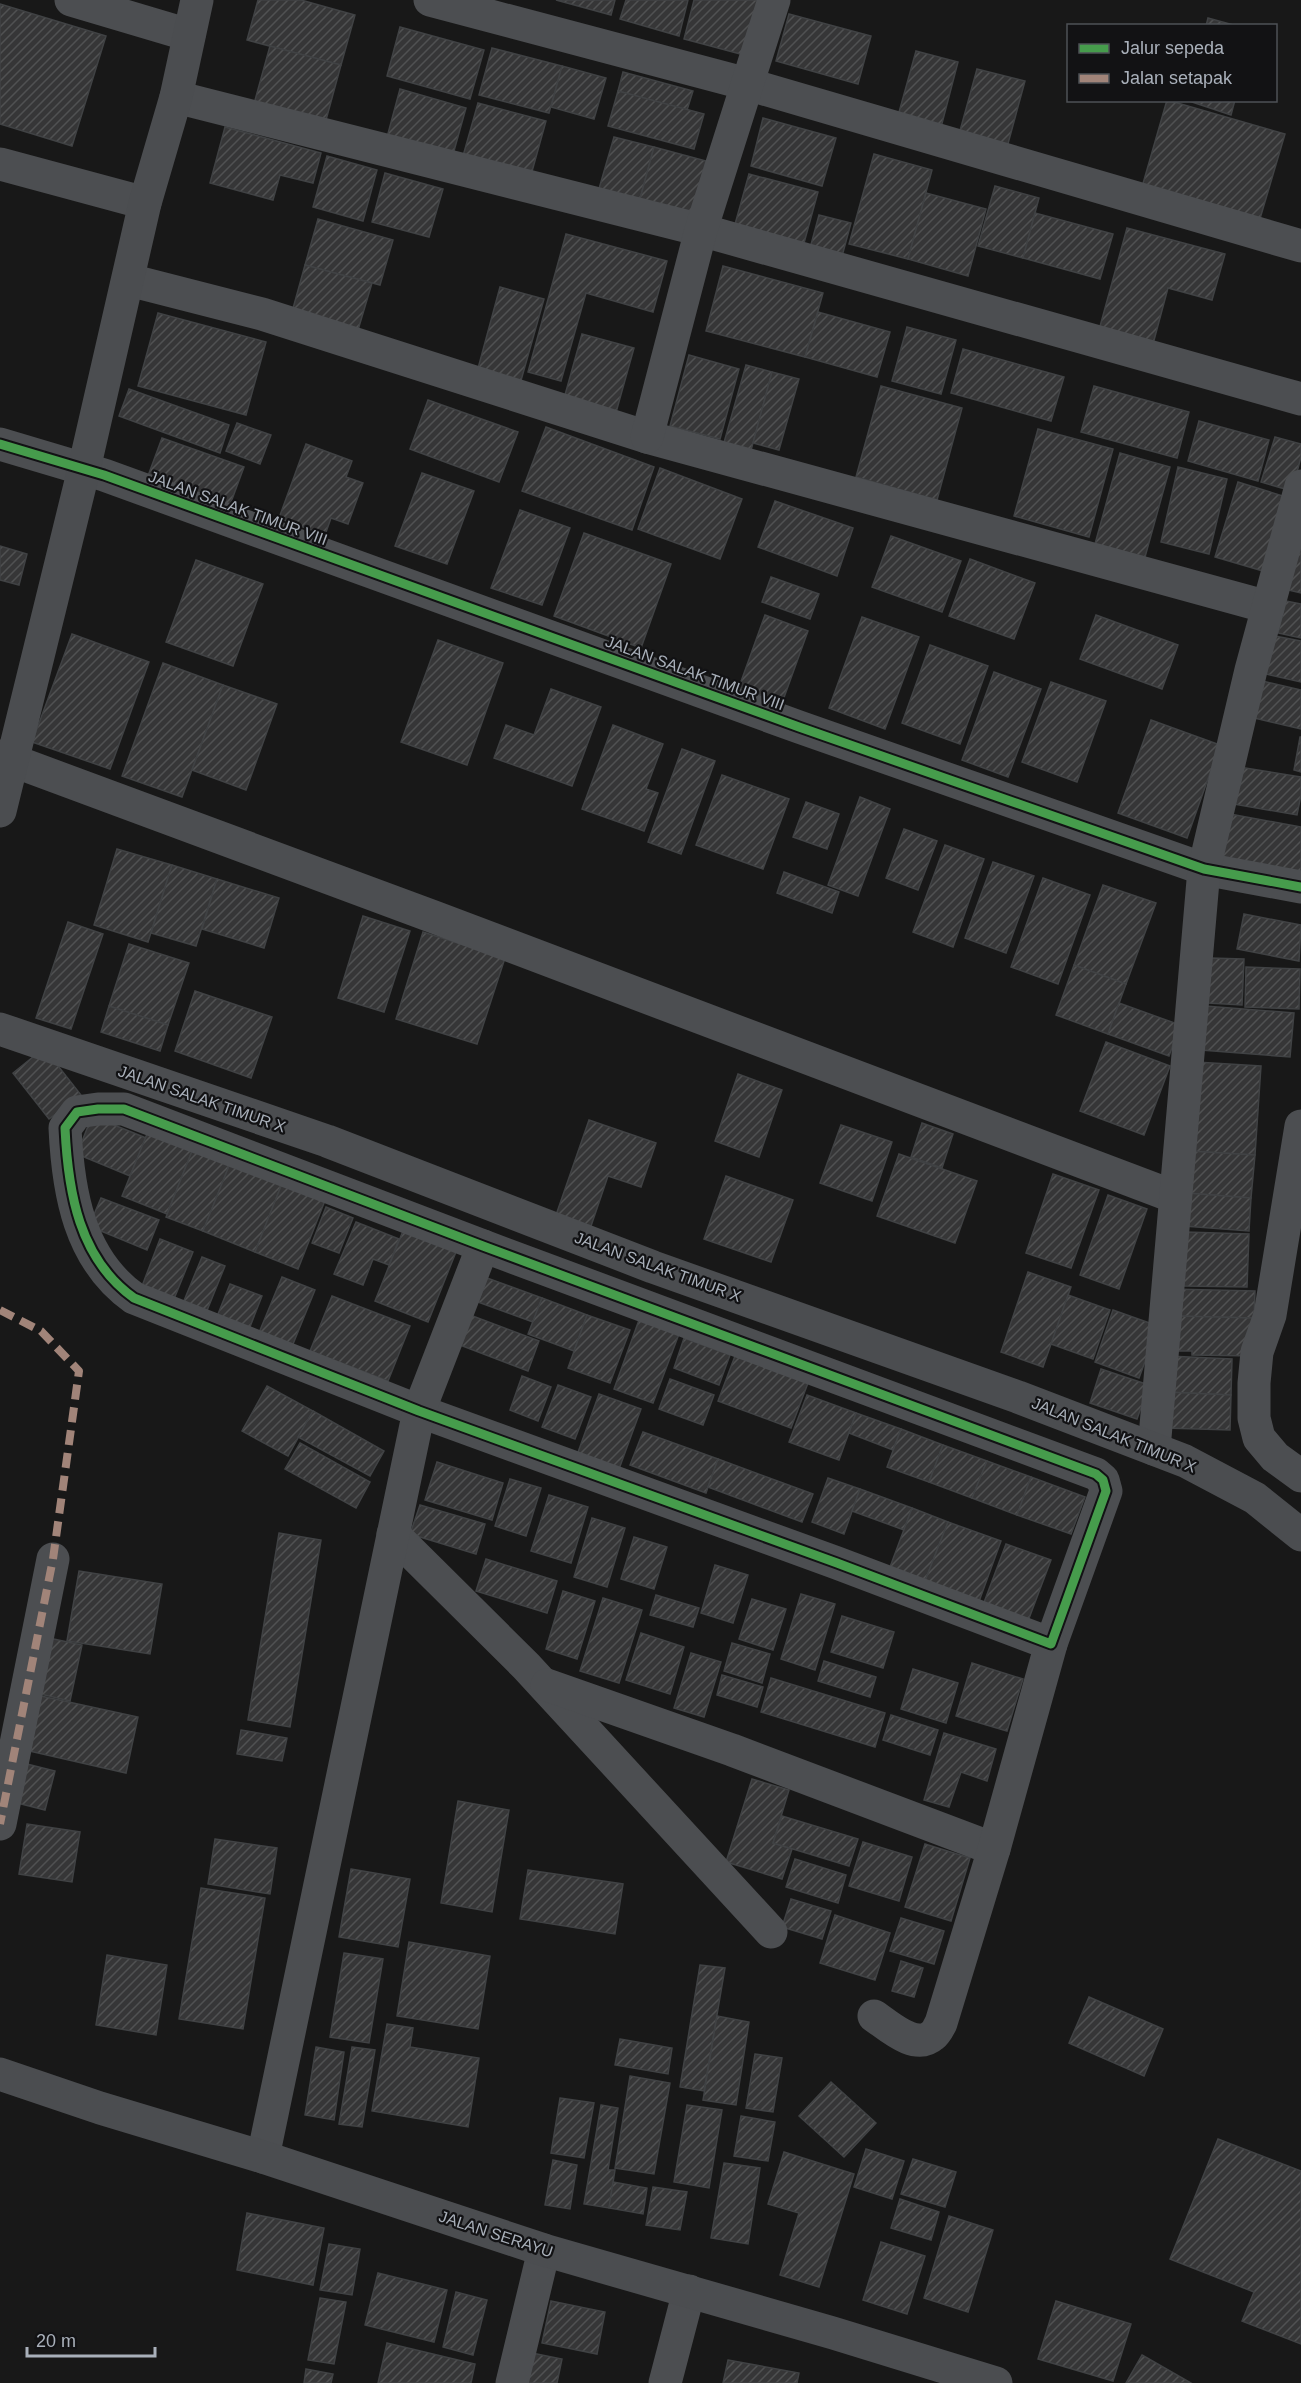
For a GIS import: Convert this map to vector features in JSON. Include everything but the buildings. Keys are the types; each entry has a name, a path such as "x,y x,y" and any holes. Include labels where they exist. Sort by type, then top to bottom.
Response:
{"street":[{"path":"71,0 189,35"},
{"path":"0,811 6,758 84,469 145,203 176,97 196,0"},
{"path":"430,0 747,84 1301,246"},
{"path":"647,436 701,230 774,0"},
{"path":"176,97 701,230 1301,399"},
{"path":"0,164 145,203"},
{"path":"129,280 262,314 647,436 1268,607"},
{"name":"JALAN SALAK TIMUR VIII","path":"0,444 84,469 799,727 1203,869 1301,887"},
{"path":"1154,1449 1203,869 1268,607 1301,486"},
{"path":"6,758 1175,1197"},
{"name":"JALAN SALAK TIMUR X","path":"0,1029 327,1141 653,1267 1007,1393 1185,1461 1255,1498 1301,1535"},
{"path":"874,2016 906,2038 918,2040 932,2036 941,2024 994,1849 1051,1644 1106,1491 1103,1480 1096,1474 483,1246 124,1109 77,1112 65,1128 70,1183 87,1246 117,1287 134,1299 419,1411 826,1558 1051,1644"},
{"path":"1301,1126 1270,1315 1257,1352 1254,1418 1259,1438 1275,1457 1301,1476"},
{"path":"262,2157 419,1411 483,1246"},
{"path":"390,1547 542,1683 771,1932"},
{"path":"0,1824 53,1559"},
{"path":"542,1683 732,1750 994,1849"},
{"name":"JALAN SERAYU","path":"0,2074 544,2250 996,2383"},
{"path":"512,2383 544,2250"},
{"path":"665,2383 689,2291"}],"marked path":[{"path":"0,1310 41,1331 79,1371 53,1559 0,1824"}],"cycle path":[{"path":"0,444 104,475 799,727 1204,869 1301,887"},
{"path":"98,1109 124,1109 483,1246 1096,1474 1103,1480 1106,1491 1051,1644 837,1563 419,1411 134,1298 115,1282 100,1264 89,1244 80,1222 69,1176 65,1128 77,1112 98,1109"}]}
